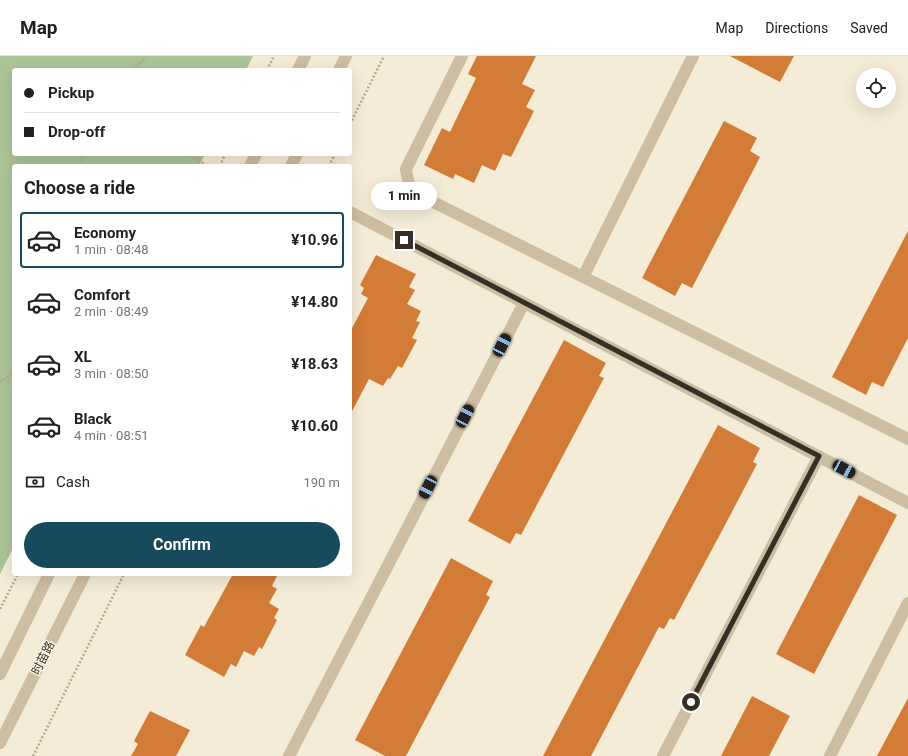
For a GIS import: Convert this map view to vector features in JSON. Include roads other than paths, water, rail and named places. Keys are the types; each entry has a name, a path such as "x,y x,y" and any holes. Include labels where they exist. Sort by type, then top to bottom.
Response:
{"street":[{"path":"299,68 305,56"},
{"path":"340,68 346,56"},
{"path":"462,56 406,169 409,186 423,197 908,439"},
{"path":"583,277 693,56"},
{"path":"352,213 908,503"},
{"path":"289,756 524,303"},
{"path":"663,756 819,456"},
{"path":"0,674 48,576"},
{"name":"时苗路","path":"0,743 84,576"},
{"path":"830,756 908,603"}]}
